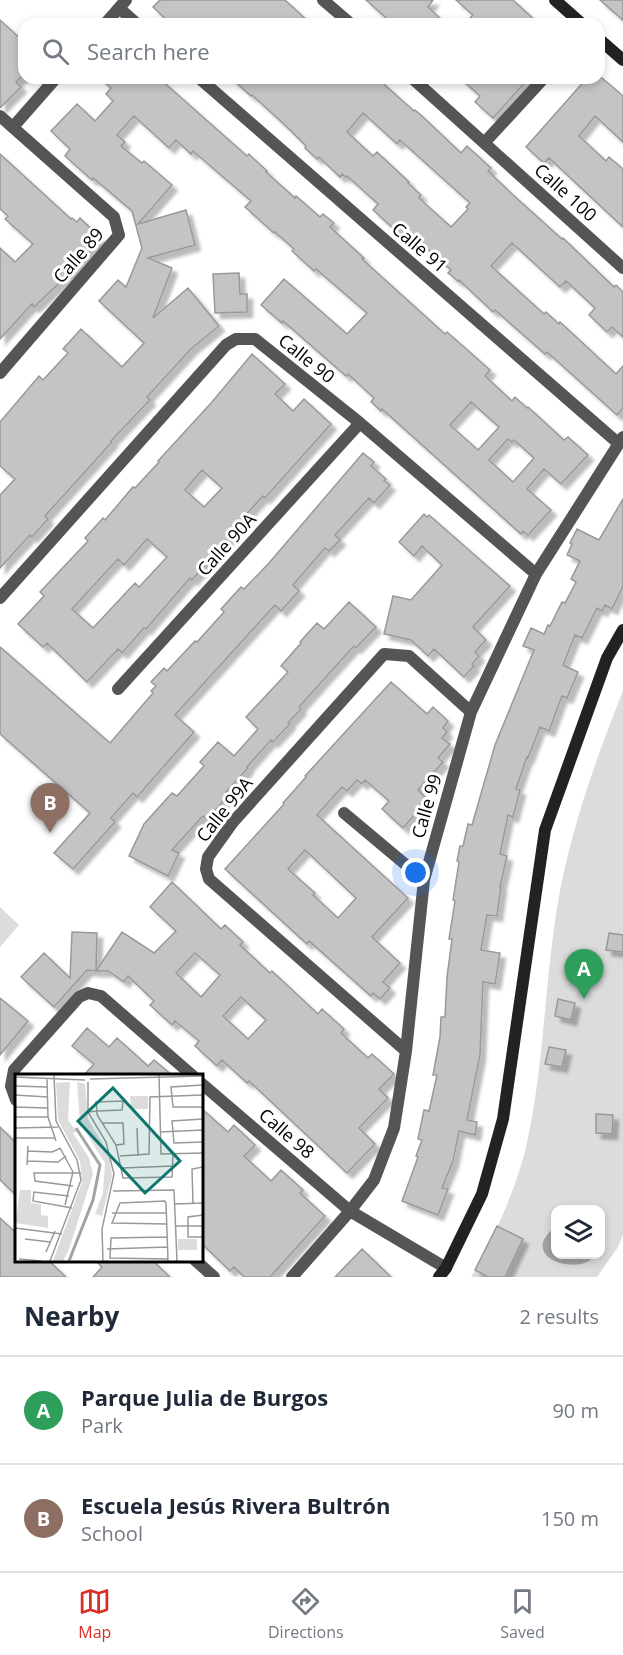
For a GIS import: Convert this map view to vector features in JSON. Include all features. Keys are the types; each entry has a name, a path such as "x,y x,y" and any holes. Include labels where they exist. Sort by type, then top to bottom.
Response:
{"street":[{"path":"323,0 344,18"},
{"path":"555,0 575,18"},
{"path":"110,18 122,4 132,18"},
{"path":"605,44 623,60"},
{"path":"13,127 51,84"},
{"name":"Calle 91","path":"206,84 620,440"},
{"name":"Calle 100","path":"419,84 623,268"},
{"path":"485,142 538,84"},
{"name":"Calle 89","path":"0,116 114,218 119,235 0,373"},
{"name":"Calle 90","path":"0,598 226,345 236,339 255,339 360,423 536,574"},
{"name":"Calle 90A","path":"118,689 360,423"},
{"name":"Calle 99","path":"350,1211 374,1179 394,1128 406,1051 424,880 471,712 536,574 620,440"},
{"path":"442,1273 482,1194 502,1119 544,830 607,658 623,630"},
{"name":"Calle 99A","path":"406,1051 209,879 206,869 208,857 233,822 384,654 409,656 471,712"},
{"path":"344,813 424,880"},
{"path":"15,1097 11,1086 14,1070 79,997 88,993 100,996 191,1074"},
{"name":"Calle 98","path":"202,1084 350,1211 442,1273"},
{"path":"292,1277 350,1211"},
{"path":"197,1262 214,1277"}],"shaded area":[{"path":"623,691 623,1235 618,1247 597,1277 471,1277 503,1214 526,1147 537,1088 557,908 568,853 593,771"},
{"path":"0,907 19,925 0,947"},
{"path":"551,1231 551,1258 543,1248 545,1238"},
{"path":"552,1259 590,1259 578,1264"}],"building":[{"path":"160,0 285,0 304,18 165,18 153,7"},
{"path":"366,0 433,0 428,7 440,18 386,18"},
{"path":"456,0 513,0 532,18 470,18 473,15"},
{"path":"600,0 623,0 623,20"},
{"path":"0,20 18,36 18,80 16,82 21,87 0,108"},
{"path":"605,81 623,96 623,142 595,116 579,136 606,161 609,157 623,169 623,227 549,158 544,163 526,147 582,84 605,84"},
{"path":"107,84 166,84 247,156 249,154 295,198 296,196 320,217 323,214 334,223 330,227 364,258 362,259 445,334 447,332 490,370 485,376 512,401 515,397 564,440 568,437 588,455 561,484 544,469 527,489 551,510 528,535 523,531 521,534 382,409 381,411 371,402 374,398 348,374 346,376 283,321 282,323 261,305 284,279 347,334 367,313 292,251 294,249 245,207 251,201 193,151 191,154 176,140 169,148 134,116 117,135 125,142 121,146 142,163 144,161 172,185 138,224 186,210 195,245 148,258 172,268 153,318 188,288 219,326 191,349 147,397 150,400 45,516 48,519 0,568 0,495 15,479 0,466 0,422 39,376 43,380 68,353 63,349 81,329 122,367 144,343 99,301 118,280 126,287 142,248 132,211 65,156 70,149 51,131 77,104 95,121 113,101 106,94 111,88","holes":["471,402 499,427 478,450 450,425","508,439 512,442 514,440 534,458 513,482 489,460"]},
{"path":"238,84 384,84 461,153 467,146 491,168 488,171 512,194 563,238 614,287 616,285 623,292 623,337 612,327 607,332 589,315 595,308 566,281 560,287 512,243 491,266 544,314 546,312 559,324 560,322 616,374 623,366 623,408 617,415 547,352 545,354 448,273 451,270 422,244 415,251 373,210 378,204 347,176 342,174 340,177 319,157 317,159 252,95","holes":["363,113 397,144 400,140 470,203 466,207 468,209 451,227 419,198 421,195 377,152 373,156 347,132"]},
{"path":"467,84 524,84 493,118 475,102 480,96"},
{"path":"0,154 71,219 77,222 80,218 100,238 72,271 34,307 32,304 0,339 0,248 15,262 33,244 5,219 8,216 0,209"},
{"path":"239,273 240,294 247,294 247,312 215,313 213,274"},
{"path":"252,354 285,384 275,394 293,411 304,399 331,424 265,498 263,496 231,531 233,533 212,558 192,580 190,578 146,629 144,628 122,653 118,649 87,682 47,643 43,647 18,624 44,596 40,592 88,541 85,538 103,518 105,520 133,487 135,488","holes":["202,470 222,488 204,507 185,490","147,539 167,557 139,587 135,583 93,628 72,609 118,559 124,565"]},
{"path":"363,453 374,462 371,466 390,485 374,503 369,498 335,535 340,540 329,551 325,548 293,585 299,591 281,611 275,605 175,715 194,732 137,797 133,793 111,818 115,822 73,869 54,853 90,813 0,734 0,647 110,743 153,693 151,691 156,686 151,682 164,668 167,671 195,641 197,642 224,612 221,609 241,587 244,589 269,563"},
{"path":"623,499 623,586 612,609 605,605 602,611 597,608 582,638 575,635 563,665 578,672 567,698 562,696 549,731 540,727 516,789 520,790 513,817 508,815 500,854 507,856 500,887 497,916 487,915 481,950 500,953 495,984 483,982 480,1055 467,1120 477,1122 475,1135 459,1131 453,1161 442,1188 448,1189 438,1215 402,1201 418,1157 416,1156 422,1140 418,1139 424,1110 429,1111 437,1075 433,1075 441,1017 445,1017 452,939 449,939 460,846 463,846 468,824 472,825 495,745 534,650 523,646 531,628 544,634 576,582 571,579 580,561 567,555 572,544 570,543 577,529 599,540"},
{"path":"424,514 427,517 429,515 510,586 473,627 486,640 475,652 479,656 464,677 434,649 428,656 411,640 384,634 393,596 411,600 442,565 422,546 414,556 399,542"},
{"path":"349,602 376,627 356,648 354,646 299,707 301,709 288,723 290,724 273,742 271,740 226,792 229,795 207,819 203,816 172,850 179,853 168,876 129,856 144,824 172,793 177,796 204,766 200,762 218,742 234,756 258,729 246,717 288,672 281,666 317,623 324,629"},
{"path":"391,682 427,714 433,707 448,721 443,728 447,732 442,738 450,744 438,758 443,762 418,790 428,800 403,828 382,809 389,801 365,780 362,784 357,780 347,791 342,787 317,815 408,898 372,937 400,963 383,982 390,988 380,999 373,993 371,996 309,941 307,944 225,869 284,804 305,776","holes":["305,850 356,898 338,918 288,869"]},
{"path":"172,882 221,929 225,925 243,942 240,945 318,1014 322,1009 344,1029 341,1033 368,1058 372,1054 394,1074 379,1089 388,1098 359,1128 375,1144 347,1173 249,1081 247,1083 222,1060 217,1066 195,1046 199,1041 175,1021 172,1025 150,1005 154,1001 128,976 124,982 108,971 96,971 122,932 154,953 176,931 150,907","holes":["195,953 220,975 201,997 176,973","241,997 266,1020 248,1039 223,1016"]},
{"path":"72,932 97,933 96,971 87,970 54,1007 21,977 44,953 70,978"},
{"path":"609,933 623,935 623,952 606,950"},
{"path":"0,998 28,1021 0,1055"},
{"path":"558,999 575,1003 571,1020 555,1016"},
{"path":"87,1028 109,1047 117,1038 148,1066 154,1060 171,1074 85,1074 94,1064 72,1046"},
{"path":"549,1047 566,1050 562,1067 545,1064"},
{"path":"202,1109 228,1132 234,1125 255,1145 244,1156 271,1181 281,1170 303,1190 300,1193 325,1216 270,1277 244,1277 234,1267 230,1271 202,1244"},
{"path":"596,1114 613,1115 612,1134 596,1133"},
{"path":"0,1127 15,1142 15,1194 0,1180"},
{"path":"0,1218 15,1232 15,1262 50,1262 66,1277 0,1277"},
{"path":"497,1226 523,1239 505,1277 488,1277 475,1270"},
{"path":"362,1249 391,1277 335,1277"},
{"path":"97,1262 154,1262 170,1277 93,1277 102,1267"}],"place":[{"name":"Escuela Jesús Rivera Bultrón","path":"50,833"},
{"name":"Parque Julia de Burgos","path":"584,999"}]}
